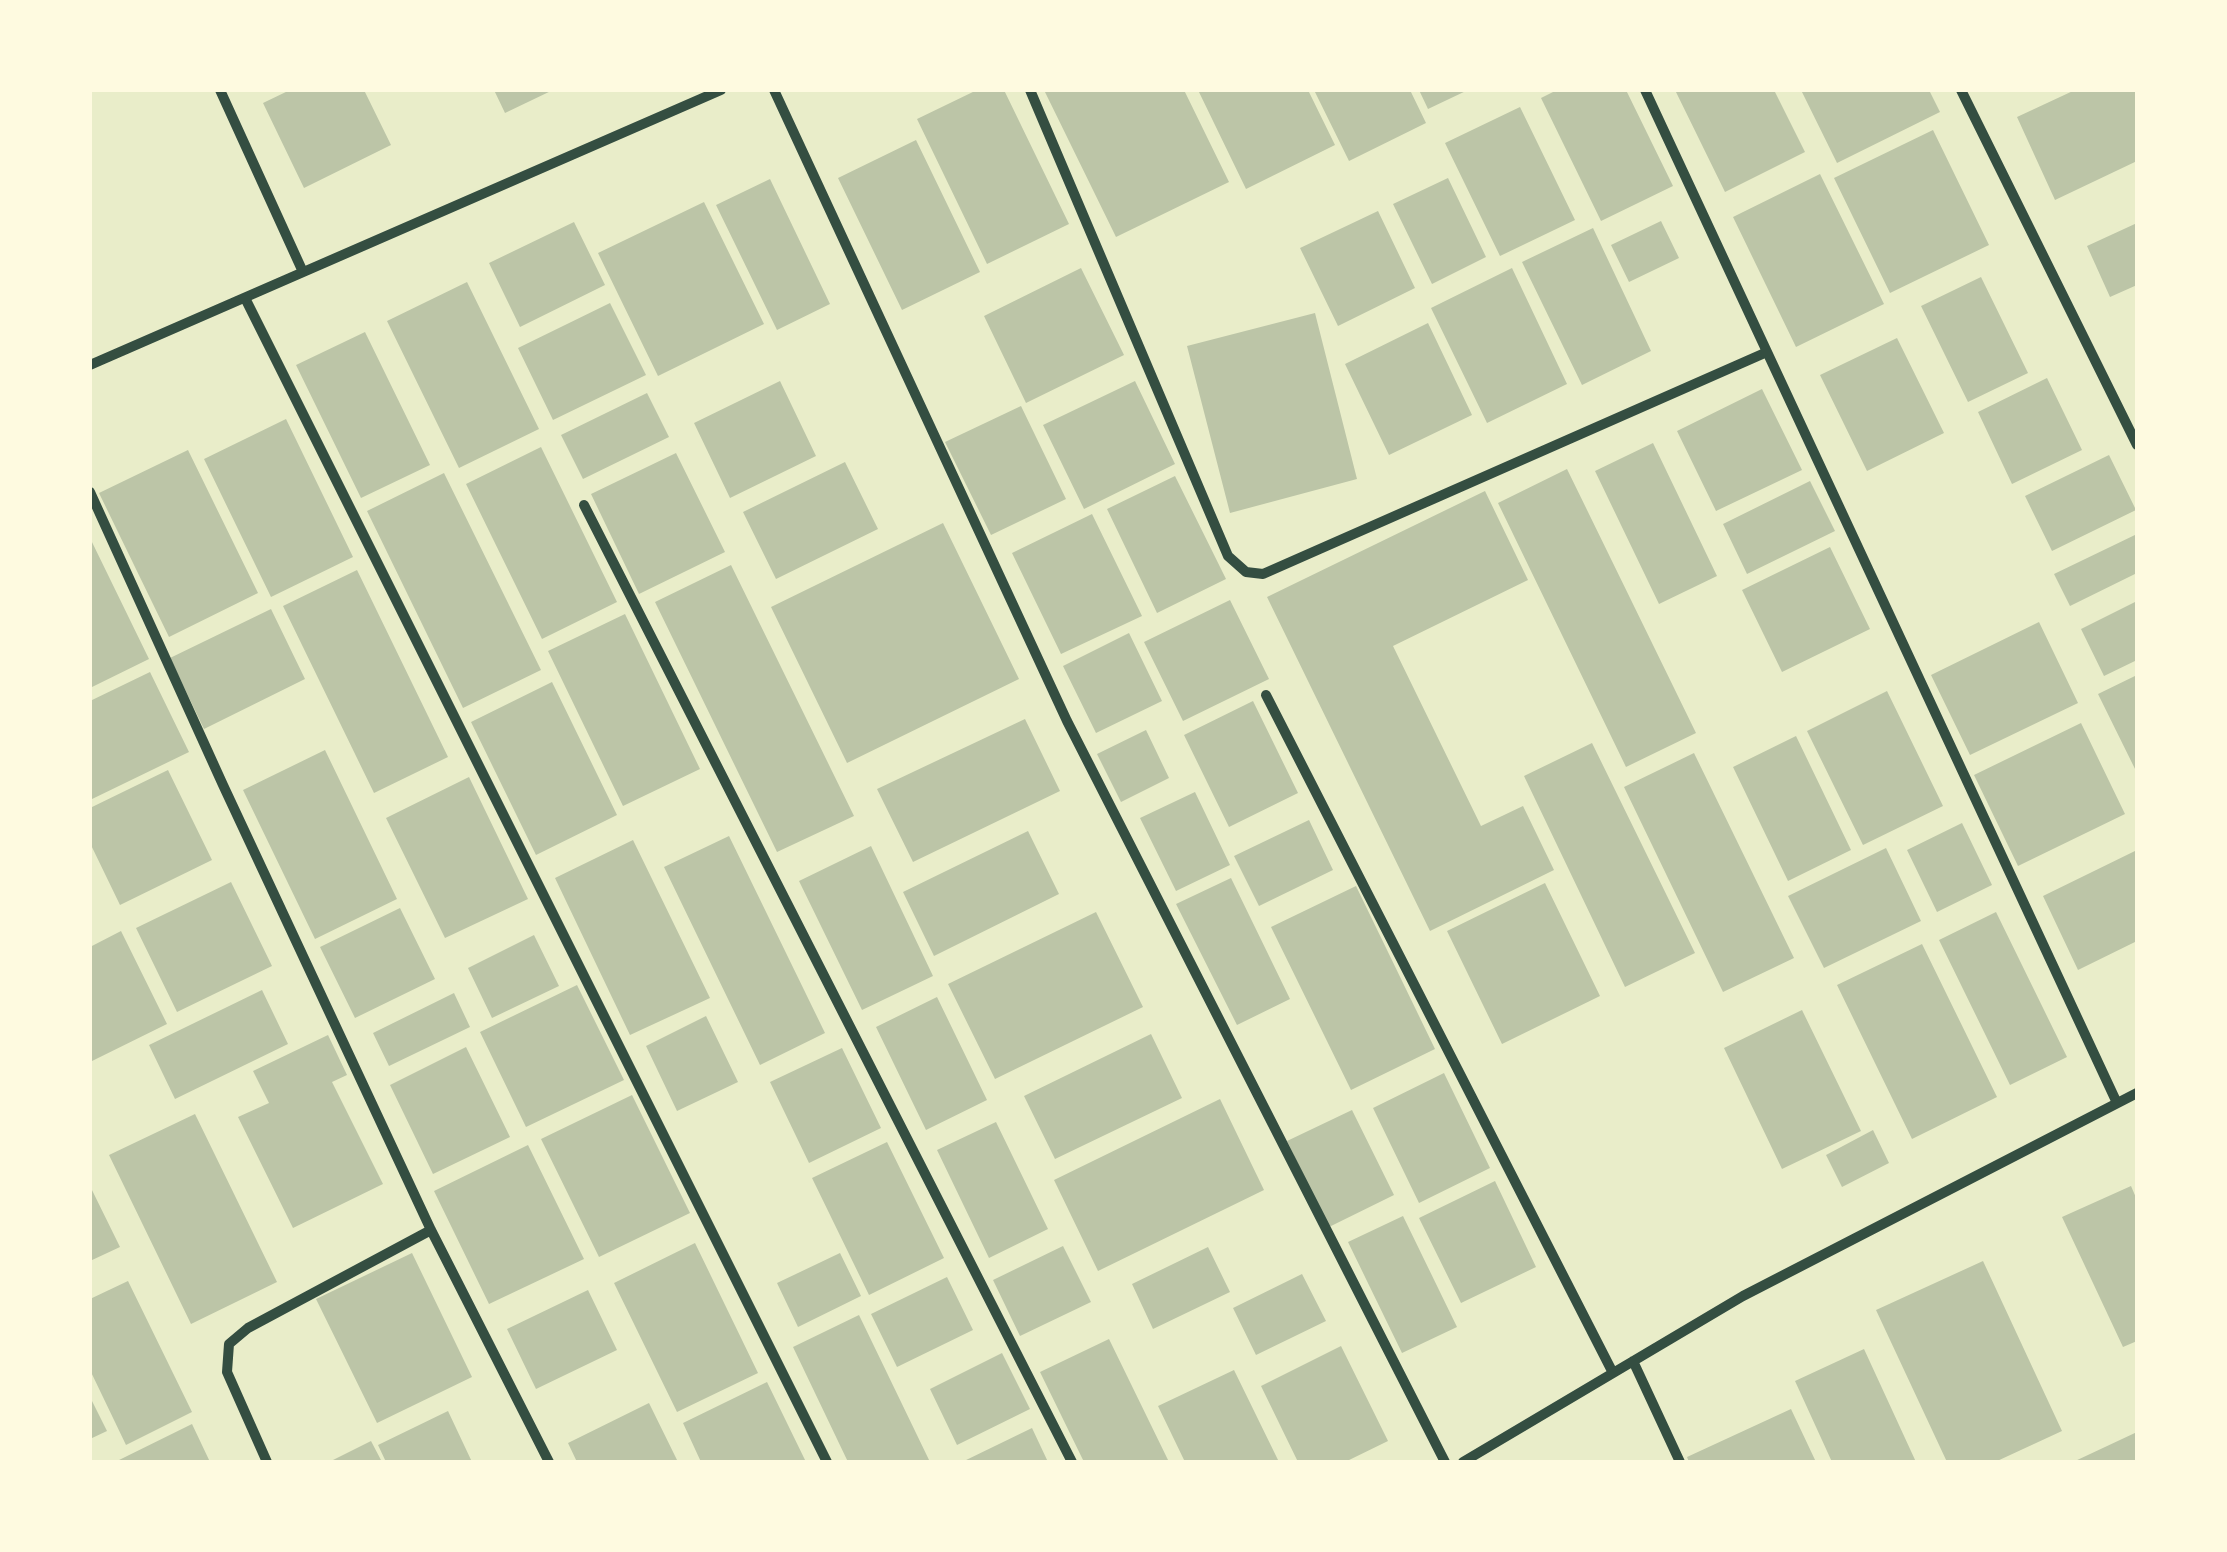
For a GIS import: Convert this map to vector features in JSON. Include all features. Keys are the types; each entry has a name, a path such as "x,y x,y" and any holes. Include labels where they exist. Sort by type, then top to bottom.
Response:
{"street":[{"path":"220,90 303,272"},
{"path":"90,365 722,90"},
{"path":"774,90 1067,721 1445,1462"},
{"path":"1030,90 1228,556 1246,572 1263,574 1768,352"},
{"path":"1646,90 2118,1103"},
{"path":"1961,90 2137,445"},
{"path":"244,298 827,1462"},
{"path":"90,492 431,1230 550,1462"},
{"path":"584,505 1072,1462"},
{"path":"1266,695 1613,1373"},
{"path":"1463,1462 1743,1296 2137,1093"},
{"path":"267,1462 227,1372 230,1344 248,1328 431,1230"},
{"path":"1633,1361 1680,1462"}],"building":[{"path":"290,90 364,90 391,145 304,188 263,103"},
{"path":"494,90 553,90 505,113"},
{"path":"977,90 1004,90 1069,224 987,264 917,119"},
{"path":"1044,90 1184,90 1229,182 1116,237"},
{"path":"1198,90 1308,90 1335,145 1246,189"},
{"path":"1314,90 1410,90 1426,123 1349,161"},
{"path":"1419,90 1468,90 1428,109"},
{"path":"1557,90 1626,90 1673,186 1601,221 1541,98"},
{"path":"1675,90 1774,90 1805,152 1725,192"},
{"path":"1801,90 1929,90 1940,112 1837,163"},
{"path":"2075,90 2137,90 2137,161 2055,200 2017,117"},
{"path":"1520,107 1575,220 1500,256 1445,143"},
{"path":"1933,130 1989,245 1890,293 1834,178"},
{"path":"916,140 980,272 902,310 838,178"},
{"path":"1820,174 1884,304 1796,347 1733,217"},
{"path":"1448,178 1486,257 1432,284 1393,204"},
{"path":"770,179 830,304 777,330 716,205"},
{"path":"704,202 764,324 658,376 598,253"},
{"path":"1378,211 1415,288 1338,326 1300,248"},
{"path":"1661,221 1679,258 1629,282 1611,245"},
{"path":"574,222 605,285 520,327 489,263"},
{"path":"2137,223 2137,285 2110,297 2087,246"},
{"path":"1593,228 1651,351 1582,385 1522,262"},
{"path":"1081,268 1124,355 1026,403 984,316"},
{"path":"1512,268 1567,384 1487,423 1431,308"},
{"path":"1981,277 2028,373 1968,402 1921,306"},
{"path":"467,282 539,429 459,468 387,321"},
{"path":"610,303 646,375 553,420 518,348"},
{"path":"1315,313 1357,479 1230,513 1187,346"},
{"path":"1428,323 1472,415 1389,455 1345,364"},
{"path":"365,332 430,465 361,498 296,365"},
{"path":"1897,338 1944,433 1867,471 1820,375"},
{"path":"2047,378 2082,450 2012,484 1978,412"},
{"path":"780,381 816,456 730,498 694,423"},
{"path":"1135,381 1175,464 1084,509 1043,425"},
{"path":"1762,389 1802,470 1716,511 1677,431"},
{"path":"647,393 669,437 583,479 561,435"},
{"path":"1021,406 1066,499 991,535 945,442"},
{"path":"286,419 353,557 271,597 204,459"},
{"path":"1653,443 1717,576 1659,604 1595,471"},
{"path":"541,447 617,602 542,639 466,484"},
{"path":"188,450 258,593 169,637 99,493"},
{"path":"676,453 725,552 639,594 591,494"},
{"path":"2109,455 2136,510 2052,551 2025,496"},
{"path":"845,462 878,529 776,579 743,512"},
{"path":"1567,469 1696,733 1626,767 1498,503"},
{"path":"444,473 541,670 463,708 367,511"},
{"path":"1175,476 1226,579 1157,613 1107,509"},
{"path":"1810,481 1835,531 1747,574 1723,524"},
{"path":"1485,491 1528,580 1393,646 1481,826 1523,806 1554,870 1430,931 1267,597"},
{"path":"1092,514 1142,616 1061,654 1012,553"},
{"path":"943,523 1019,679 847,763 771,607"},
{"path":"2137,534 2137,573 2070,606 2054,574"},
{"path":"90,538 149,659 90,688"},
{"path":"1830,547 1870,629 1782,672 1742,590"},
{"path":"731,565 854,816 777,852 655,602"},
{"path":"357,570 448,757 374,793 283,606"},
{"path":"1230,600 1269,679 1183,721 1144,642"},
{"path":"2137,601 2137,660 2104,676 2081,629"},
{"path":"271,609 305,679 204,729 170,658"},
{"path":"625,614 700,769 623,806 548,651"},
{"path":"2039,622 2078,703 1970,755 1931,675"},
{"path":"1129,633 1162,701 1096,733 1063,666"},
{"path":"150,672 189,752 90,800 90,701"},
{"path":"2137,675 2137,773 2098,694"},
{"path":"552,682 617,815 536,855 471,722"},
{"path":"1887,691 1943,806 1863,845 1807,731"},
{"path":"1253,701 1298,793 1229,827 1184,735"},
{"path":"1025,719 1060,791 913,862 877,789"},
{"path":"2081,723 2125,814 2018,866 1974,775"},
{"path":"1146,730 1169,778 1121,802 1097,754"},
{"path":"1796,736 1851,850 1788,881 1733,767"},
{"path":"1592,743 1695,953 1625,987 1524,776"},
{"path":"325,750 397,899 315,939 243,790"},
{"path":"1694,753 1794,958 1723,992 1624,787"},
{"path":"168,770 212,860 120,905 90,843 90,808"},
{"path":"469,777 528,899 445,938 386,818"},
{"path":"1195,792 1230,865 1176,891 1140,818"},
{"path":"1309,820 1333,870 1259,906 1234,856"},
{"path":"1962,823 1992,885 1937,912 1907,850"},
{"path":"1028,831 1059,894 934,956 903,892"},
{"path":"729,836 825,1033 760,1065 664,867"},
{"path":"633,840 710,998 630,1035 555,878"},
{"path":"871,846 933,976 862,1010 799,881"},
{"path":"1886,848 1921,921 1824,968 1788,896"},
{"path":"2137,850 2137,941 2078,970 2043,896"},
{"path":"1231,878 1290,999 1237,1025 1176,904"},
{"path":"231,882 272,966 177,1012 136,928"},
{"path":"1545,883 1600,996 1502,1044 1447,931"},
{"path":"1356,886 1435,1049 1351,1090 1271,927"},
{"path":"400,908 435,979 355,1018 320,947"},
{"path":"1096,912 1143,1007 995,1079 948,984"},
{"path":"1996,912 2067,1057 2010,1085 1939,940"},
{"path":"121,931 167,1024 90,1062 90,947"},
{"path":"534,935 559,986 492,1018 468,968"},
{"path":"1922,944 1997,1097 1912,1139 1837,985"},
{"path":"577,985 624,1080 526,1127 480,1032"},
{"path":"262,990 288,1044 175,1099 149,1045"},
{"path":"454,993 470,1027 389,1066 373,1033"},
{"path":"937,997 987,1100 926,1130 876,1027"},
{"path":"1802,1010 1861,1131 1782,1169 1724,1048"},
{"path":"706,1016 738,1082 677,1111 646,1046"},
{"path":"1151,1034 1182,1098 1055,1159 1024,1096"},
{"path":"328,1035 347,1075 332,1082 383,1184 293,1228 238,1117 269,1103 253,1071"},
{"path":"466,1047 510,1137 433,1174 390,1085"},
{"path":"842,1048 881,1128 809,1163 770,1082"},
{"path":"1444,1073 1490,1168 1419,1203 1373,1108"},
{"path":"632,1095 690,1213 599,1257 541,1139"},
{"path":"1220,1099 1264,1190 1098,1271 1054,1180"},
{"path":"1352,1110 1394,1195 1329,1227 1287,1141"},
{"path":"195,1114 277,1282 191,1324 109,1155"},
{"path":"996,1122 1048,1229 989,1258 937,1150"},
{"path":"1873,1130 1889,1163 1842,1187 1826,1155"},
{"path":"887,1142 944,1258 869,1295 812,1178"},
{"path":"528,1145 584,1259 489,1304 434,1191"},
{"path":"1495,1181 1536,1267 1461,1303 1419,1218"},
{"path":"90,1186 120,1247 90,1261"},
{"path":"2131,1186 2137,1200 2137,1341 2123,1347 2062,1217"},
{"path":"1403,1216 1457,1327 1402,1353 1348,1242"},
{"path":"695,1243 758,1373 677,1412 614,1283"},
{"path":"1063,1246 1091,1302 1020,1336 993,1280"},
{"path":"1208,1247 1230,1292 1153,1329 1132,1284"},
{"path":"412,1253 472,1377 377,1423 316,1299"},
{"path":"840,1253 861,1296 798,1327 777,1283"},
{"path":"1983,1261 2062,1431 1995,1462 1947,1462 1876,1310"},
{"path":"1302,1274 1326,1321 1256,1355 1233,1308"},
{"path":"947,1277 973,1330 897,1367 871,1314"},
{"path":"128,1281 192,1412 126,1445 90,1370 90,1299"},
{"path":"588,1290 617,1350 536,1389 507,1329"},
{"path":"859,1315 930,1462 848,1462 793,1347"},
{"path":"1109,1339 1169,1462 1084,1462 1040,1372"},
{"path":"1341,1346 1388,1441 1345,1462 1298,1462 1261,1386"},
{"path":"1864,1349 1916,1462 1832,1462 1795,1381"},
{"path":"1002,1353 1030,1409 957,1445 930,1389"},
{"path":"1234,1370 1279,1462 1185,1462 1158,1406"},
{"path":"767,1382 806,1462 701,1462 683,1423"},
{"path":"90,1397 107,1431 90,1439"},
{"path":"649,1403 678,1462 577,1462 568,1443"},
{"path":"1791,1409 1816,1462 1689,1462 1687,1457"},
{"path":"448,1411 472,1462 386,1462 378,1445"},
{"path":"192,1424 210,1462 115,1462"},
{"path":"1032,1428 1048,1462 962,1462"},
{"path":"2137,1432 2137,1462 2073,1462"},
{"path":"371,1441 382,1462 329,1462"}]}
